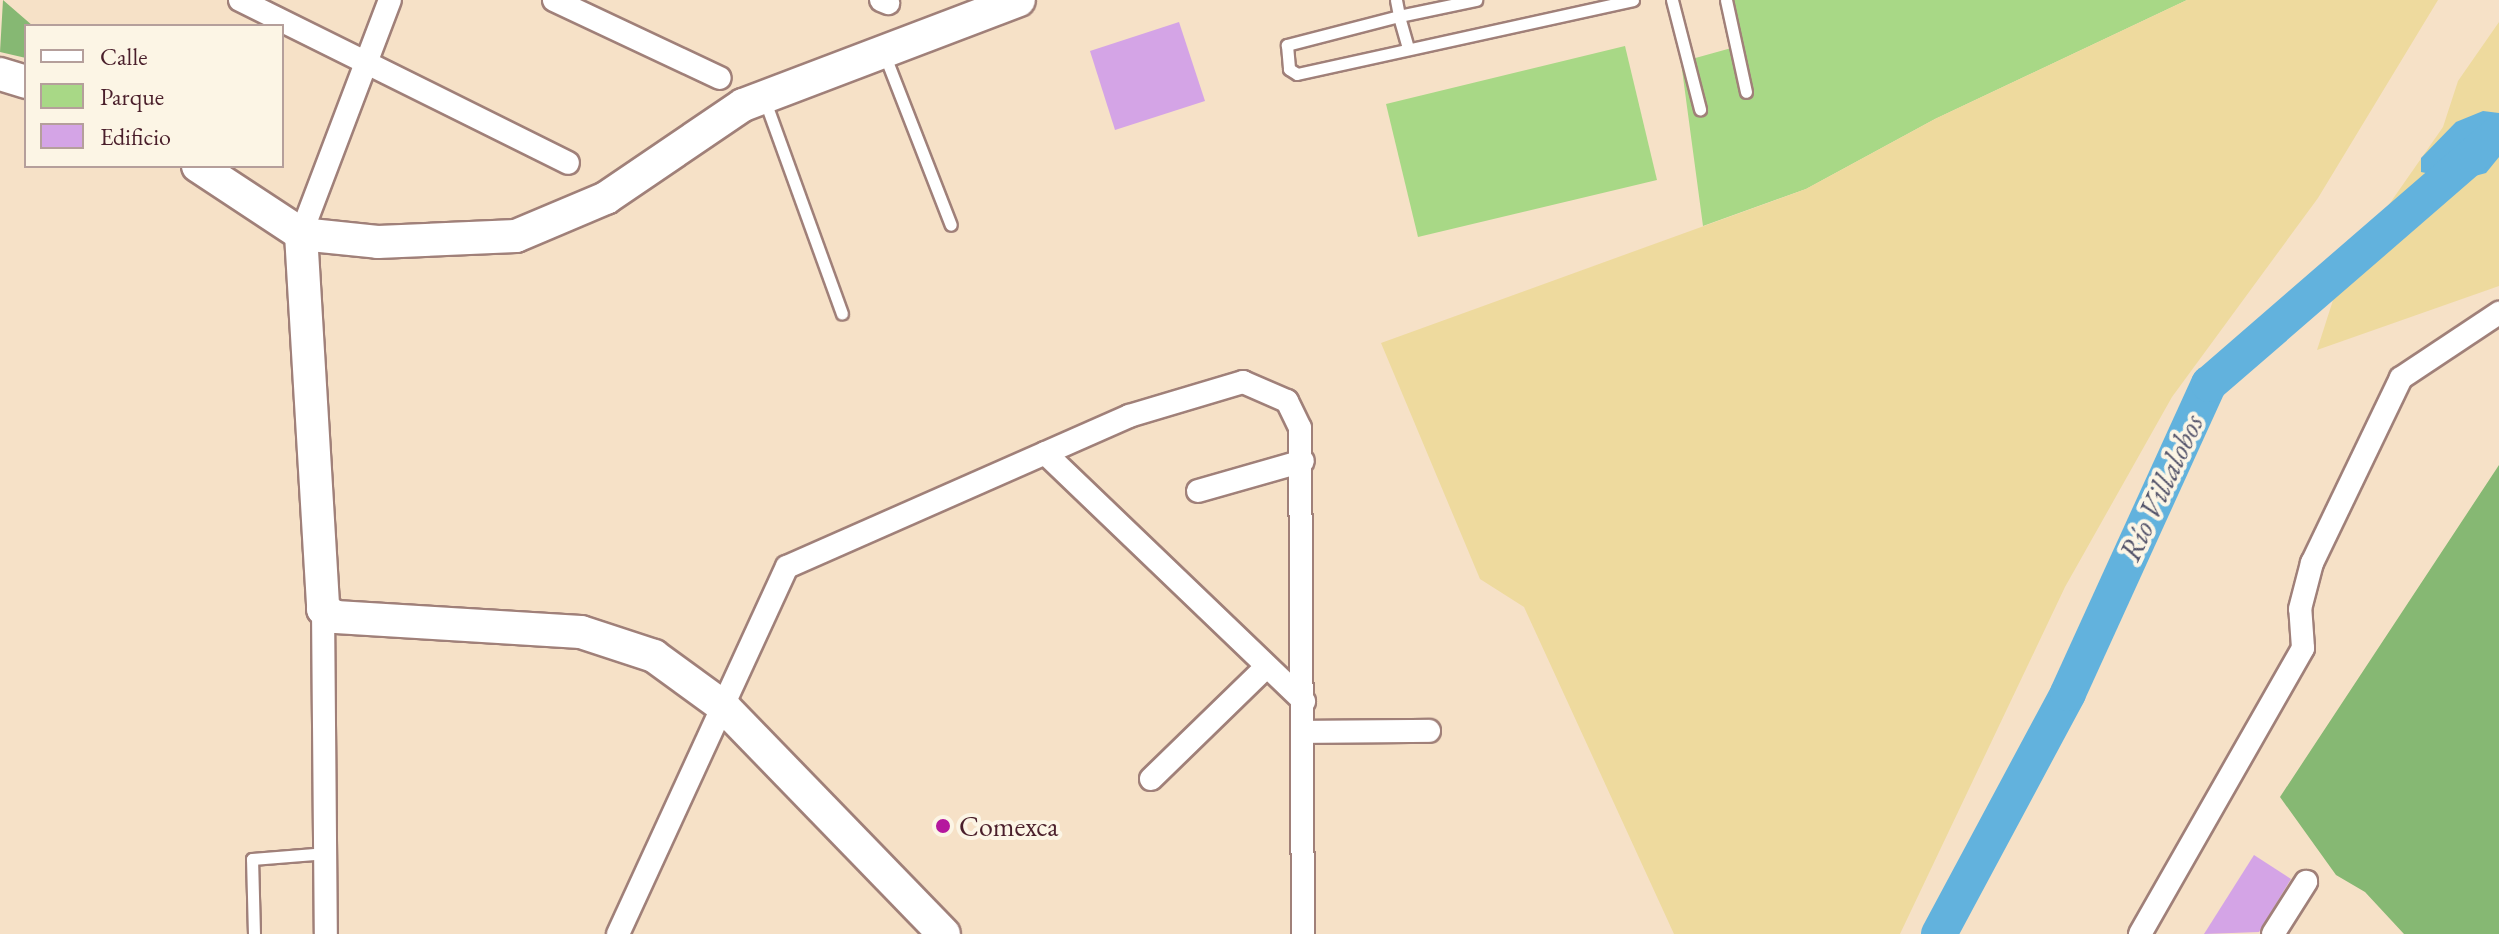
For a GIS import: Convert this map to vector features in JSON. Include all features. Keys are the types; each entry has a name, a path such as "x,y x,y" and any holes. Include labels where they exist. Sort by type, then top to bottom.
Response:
{"main road":[{"path":"201,168 301,234 378,242 546,229 764,97 1019,0"},
{"path":"0,74 24,81"},
{"path":"301,234 323,609 336,617 581,632 618,641 686,675 724,707 944,934"}],"street":[{"path":"240,0 568,163"},
{"path":"301,234 390,0"},
{"path":"554,0 720,78"},
{"path":"2140,934 2303,648 2300,609 2312,563 2401,378 2499,313"},
{"path":"618,934 787,567 1129,416 1243,382 1287,401 1300,428 1303,461 1303,934"},
{"path":"1045,453 1265,668 1304,701"},
{"path":"1198,491 1303,461"},
{"path":"323,609 328,853 326,934"},
{"path":"1151,779 1265,668"},
{"path":"1304,732 1429,731"},
{"path":"2273,934 2306,882"}],"lane":[{"path":"1396,0 1408,48"},
{"path":"1476,0 1287,45 1289,69 1297,74 1599,4 1633,0"},
{"path":"1672,0 1700,109"},
{"path":"1726,0 1746,92"},
{"path":"883,52 951,225"},
{"path":"764,97 842,314"},
{"path":"254,934 252,859 328,853"}],"green space":[{"path":"3,0 31,24 24,24 24,58 0,52"},
{"path":"1723,0 2187,0 1935,119 1806,189 1703,226 1681,62 1735,47"},
{"path":"1625,46 1657,180 1418,237 1386,104"},
{"path":"2499,465 2499,934 2404,934 2365,892 2336,875 2280,797"}],"sand":[{"path":"2187,0 2438,0 2318,198 2172,397 2065,587 1900,934 1674,934 1524,607 1480,579 1381,343 1806,189 1935,119"},
{"path":"2499,22 2499,286 2317,350 2342,272 2443,127 2458,81"}],"water":[{"path":"2483,111 2499,113 2499,157 2486,173 2460,180 2421,172 2421,158 2456,122"}],"building":[{"path":"1179,22 1205,101 1115,130 1090,51"},
{"path":"2254,855 2291,879 2259,932 2204,934"}],"waterway":[{"name":"Río Villalobos","path":"1939,934 2068,693 2209,384 2499,133"}],"place":[{"name":"Comexca","path":"943,826"}]}
